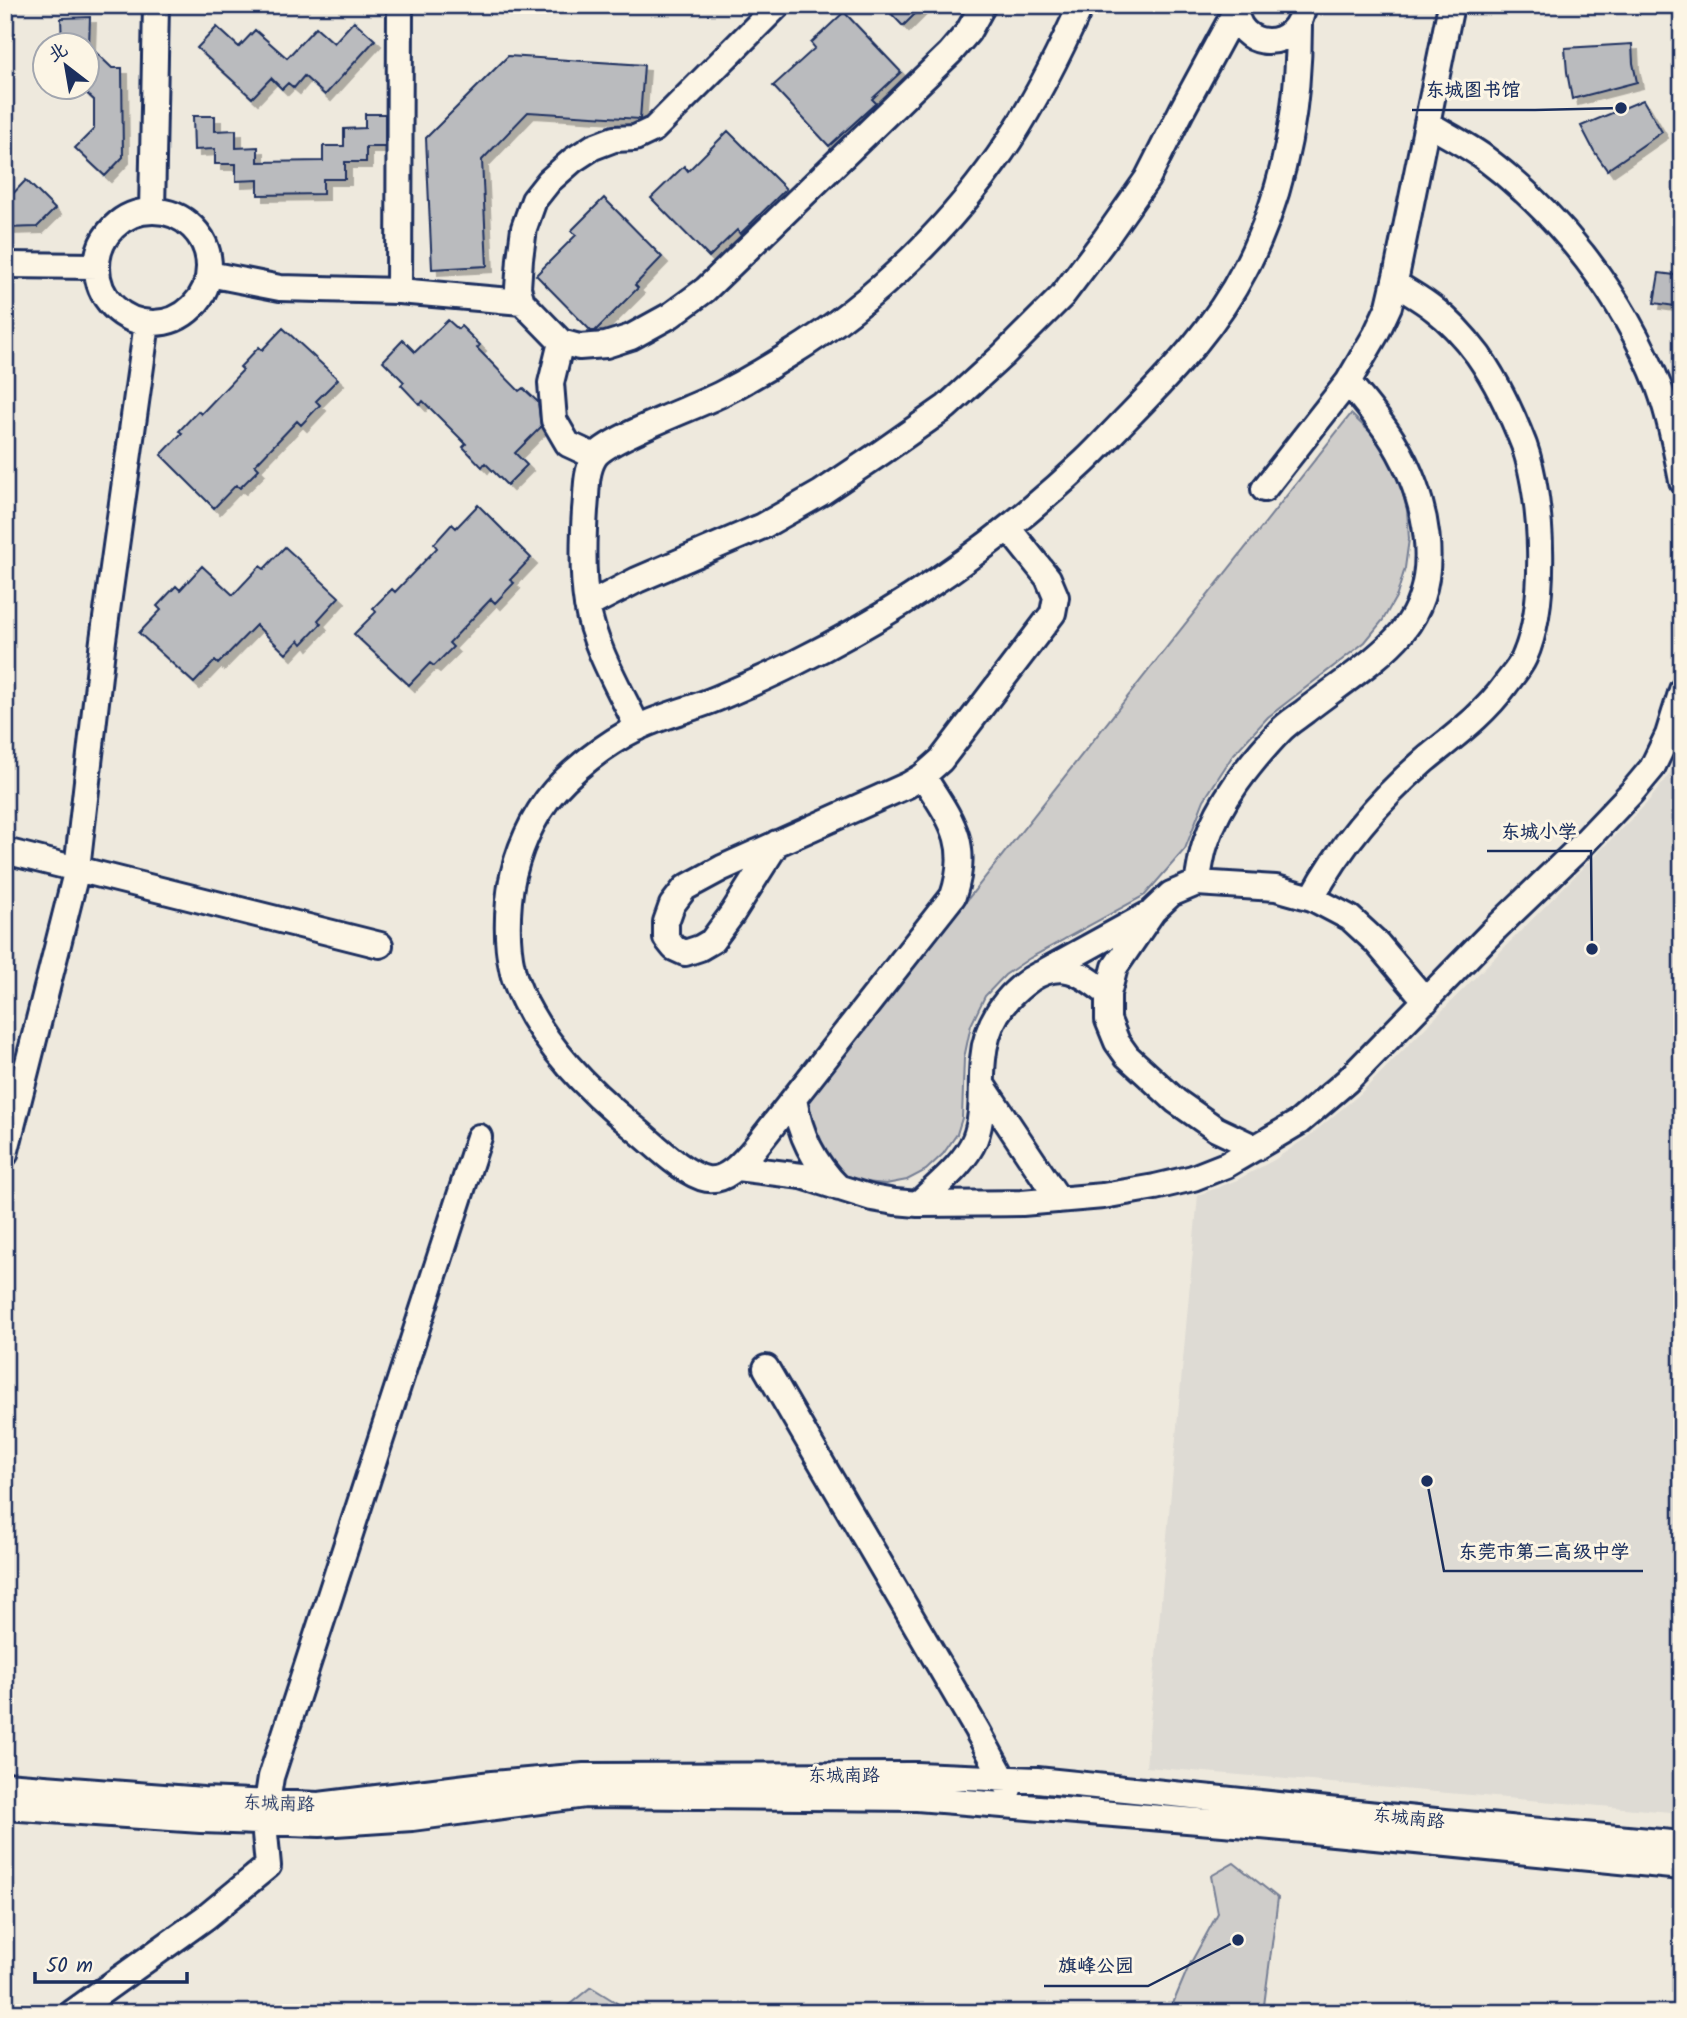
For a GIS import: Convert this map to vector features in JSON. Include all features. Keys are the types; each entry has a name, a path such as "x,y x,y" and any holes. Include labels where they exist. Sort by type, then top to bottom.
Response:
{"street":[{"path":"152,211 156,5"},
{"path":"399,291 400,5"},
{"path":"778,5 654,129 635,138 614,139 593,147 549,181 534,200 524,228 518,288 522,302 561,342 579,347 606,345 631,337 671,315 705,290 950,53 968,32 983,5"},
{"path":"638,728 600,648 587,606 583,547 588,474 594,456 621,438 720,395 792,353 862,303 901,267 960,205 1008,142 1042,86 1081,5"},
{"path":"1264,489 1348,382 1389,306 1451,5"},
{"path":"587,606 637,580 763,526 821,493 946,407 1003,355 1062,296 1147,178 1235,9"},
{"path":"1235,9 1238,22 1244,31 1262,41 1273,41 1292,33 1301,15"},
{"path":"923,776 956,830 960,858 959,879 953,896 737,1168 711,1180 689,1172 603,1102 560,1056 530,1015 512,971 507,925 511,879 527,834 547,800 572,773 603,749 638,728 717,699 794,664 940,579 1008,528 1085,461 1159,385 1206,331 1245,269 1273,203 1292,133 1301,15"},
{"path":"1427,123 1480,155 1526,191 1567,234 1602,281 1629,323 1659,389 1682,481"},
{"path":"152,211 173,215 194,228 204,242 209,274 197,303 183,315 165,322 147,323 125,316 109,302 97,276 97,266 100,250 107,236 125,218 152,211"},
{"path":"5,265 97,266"},
{"path":"209,274 280,288 399,291 522,302"},
{"path":"1312,898 1353,835 1390,794 1425,760 1487,709 1523,659 1533,630 1539,548 1536,497 1524,446 1502,394 1477,354 1434,309 1395,283"},
{"path":"5,1154 77,869 103,640 147,323"},
{"path":"561,342 551,383 554,420 568,444 594,456"},
{"path":"1197,883 1205,843 1221,807 1244,772 1281,730 1377,656 1402,631 1418,609 1425,583 1427,551 1423,519 1413,482 1394,442 1348,382"},
{"path":"777,843 712,941 685,953 674,948 666,938 666,922 672,905 685,888 722,868 777,843 908,785 941,760 1054,613 1056,597 1048,578 1008,528"},
{"path":"737,1168 802,1176 872,1198 918,1204 1021,1203 1103,1196 1155,1188 1193,1178 1226,1165 1299,1122 1348,1081 1496,928 1575,852 1652,768 1668,735 1682,690"},
{"path":"5,851 380,945"},
{"path":"1256,1148 1216,1129 1176,1101 1128,1056 1117,1042 1108,1020 1108,994 1115,967 1153,911 1171,894 1197,883 1276,888 1312,898 1350,918 1376,942 1426,1001"},
{"path":"918,1204 957,1166 974,1142 980,1122 982,1060 988,1031 1000,1006 1017,989 1039,974 1153,911"},
{"path":"1039,974 1059,969 1077,972 1108,994"},
{"path":"983,1086 1059,1200"},
{"path":"794,1099 800,1129 813,1157 825,1174 840,1188"},
{"path":"72,2013 206,1917 268,1866 265,1813 271,1777 479,1137"},
{"path":"766,1368 1005,1778 1017,1806"},
{"name":"东城南路","path":"5,1807 201,1820 492,1784 584,1776 916,1775 1037,1780 1682,1844"},
{"name":"东城南路","path":"5,1785 203,1800 320,1824 412,1818 585,1795 893,1798 1300,1830 1682,1867"}],"shaded area":[{"path":"1351,414 1372,434 1388,457 1400,483 1407,510 1409,539 1405,568 1397,595 1383,620 1365,642 1268,717 1233,755 1204,800 1185,849 1145,895 1030,958 1005,975 985,996 971,1025 964,1058 962,1118 957,1134 943,1154 926,1170 907,1180 886,1184 865,1182 845,1175 828,1162 815,1145 806,1104"},
{"path":"1682,749 1682,1813 1146,1767 1198,1195 1237,1180 1274,1160 1309,1136 1360,1094 1646,804 1667,778"},
{"path":"1234,1863 1278,1898 1263,2013 1169,2013 1188,1968 1218,1913 1211,1876"},
{"path":"591,1987 633,2013 559,2013"}],"building":[{"path":"883,5 924,5 903,26"},
{"path":"844,12 901,72 872,99 876,103 829,146 773,86 815,48 811,43"},
{"path":"90,17 89,32 62,32 61,18"},
{"path":"354,21 375,40 325,95 304,76 294,88 288,83 282,89 271,78 252,98 197,48 217,27 239,47 255,30 287,58 316,27 334,43"},
{"path":"1632,44 1637,82 1572,99 1565,48"},
{"path":"508,56 644,65 640,119 528,112 482,160 487,266 432,269 426,138"},
{"path":"102,58 112,68 122,68 123,157 105,176 75,148 94,129 94,102 102,102"},
{"path":"1643,100 1662,132 1607,170 1581,126"},
{"path":"365,114 385,114 385,147 366,147 366,162 345,162 345,179 323,179 323,194 258,195 258,180 236,181 236,164 215,164 215,149 194,150 193,116 215,116 215,131 236,130 236,148 258,147 258,162 323,161 323,146 344,146 344,129 365,128"},
{"path":"728,131 786,189 740,234 737,230 709,257 651,198 684,166 688,171"},
{"path":"26,180 55,209 37,227 5,228 5,202"},
{"path":"604,198 662,257 635,285 638,288 595,331 591,331 536,275 576,235 571,231"},
{"path":"1659,273 1682,276 1682,307 1654,303"},
{"path":"448,320 458,329 461,326 480,345 477,348 519,391 523,388 538,402 541,427 515,453 527,465 507,485 485,463 482,467 463,447 466,444 423,401 420,405 401,385 404,382 383,361 403,340 415,352"},
{"path":"283,328 338,379 316,401 320,405 301,425 297,421 255,465 259,469 240,488 236,485 214,508 161,455 198,411 201,414 243,370 240,367 259,347 262,350"},
{"path":"478,505 531,558 510,580 514,583 495,603 491,599 449,643 453,647 434,666 430,663 409,685 354,634 376,612 373,608 392,589 395,592 437,548 434,544 452,524 456,528"},
{"path":"285,547 339,597 318,620 321,624 302,644 299,640 286,654 256,625 218,664 215,661 194,683 139,633 161,610 157,606 176,586 180,590 202,566 233,595 260,566 264,569"}],"place":[{"name":"东城图书馆","path":"1621,108"},
{"name":"东城小学","path":"1592,949"},
{"name":"东莞市第二高级中学","path":"1427,1481"},
{"name":"旗峰公园","path":"1238,1940"}]}
